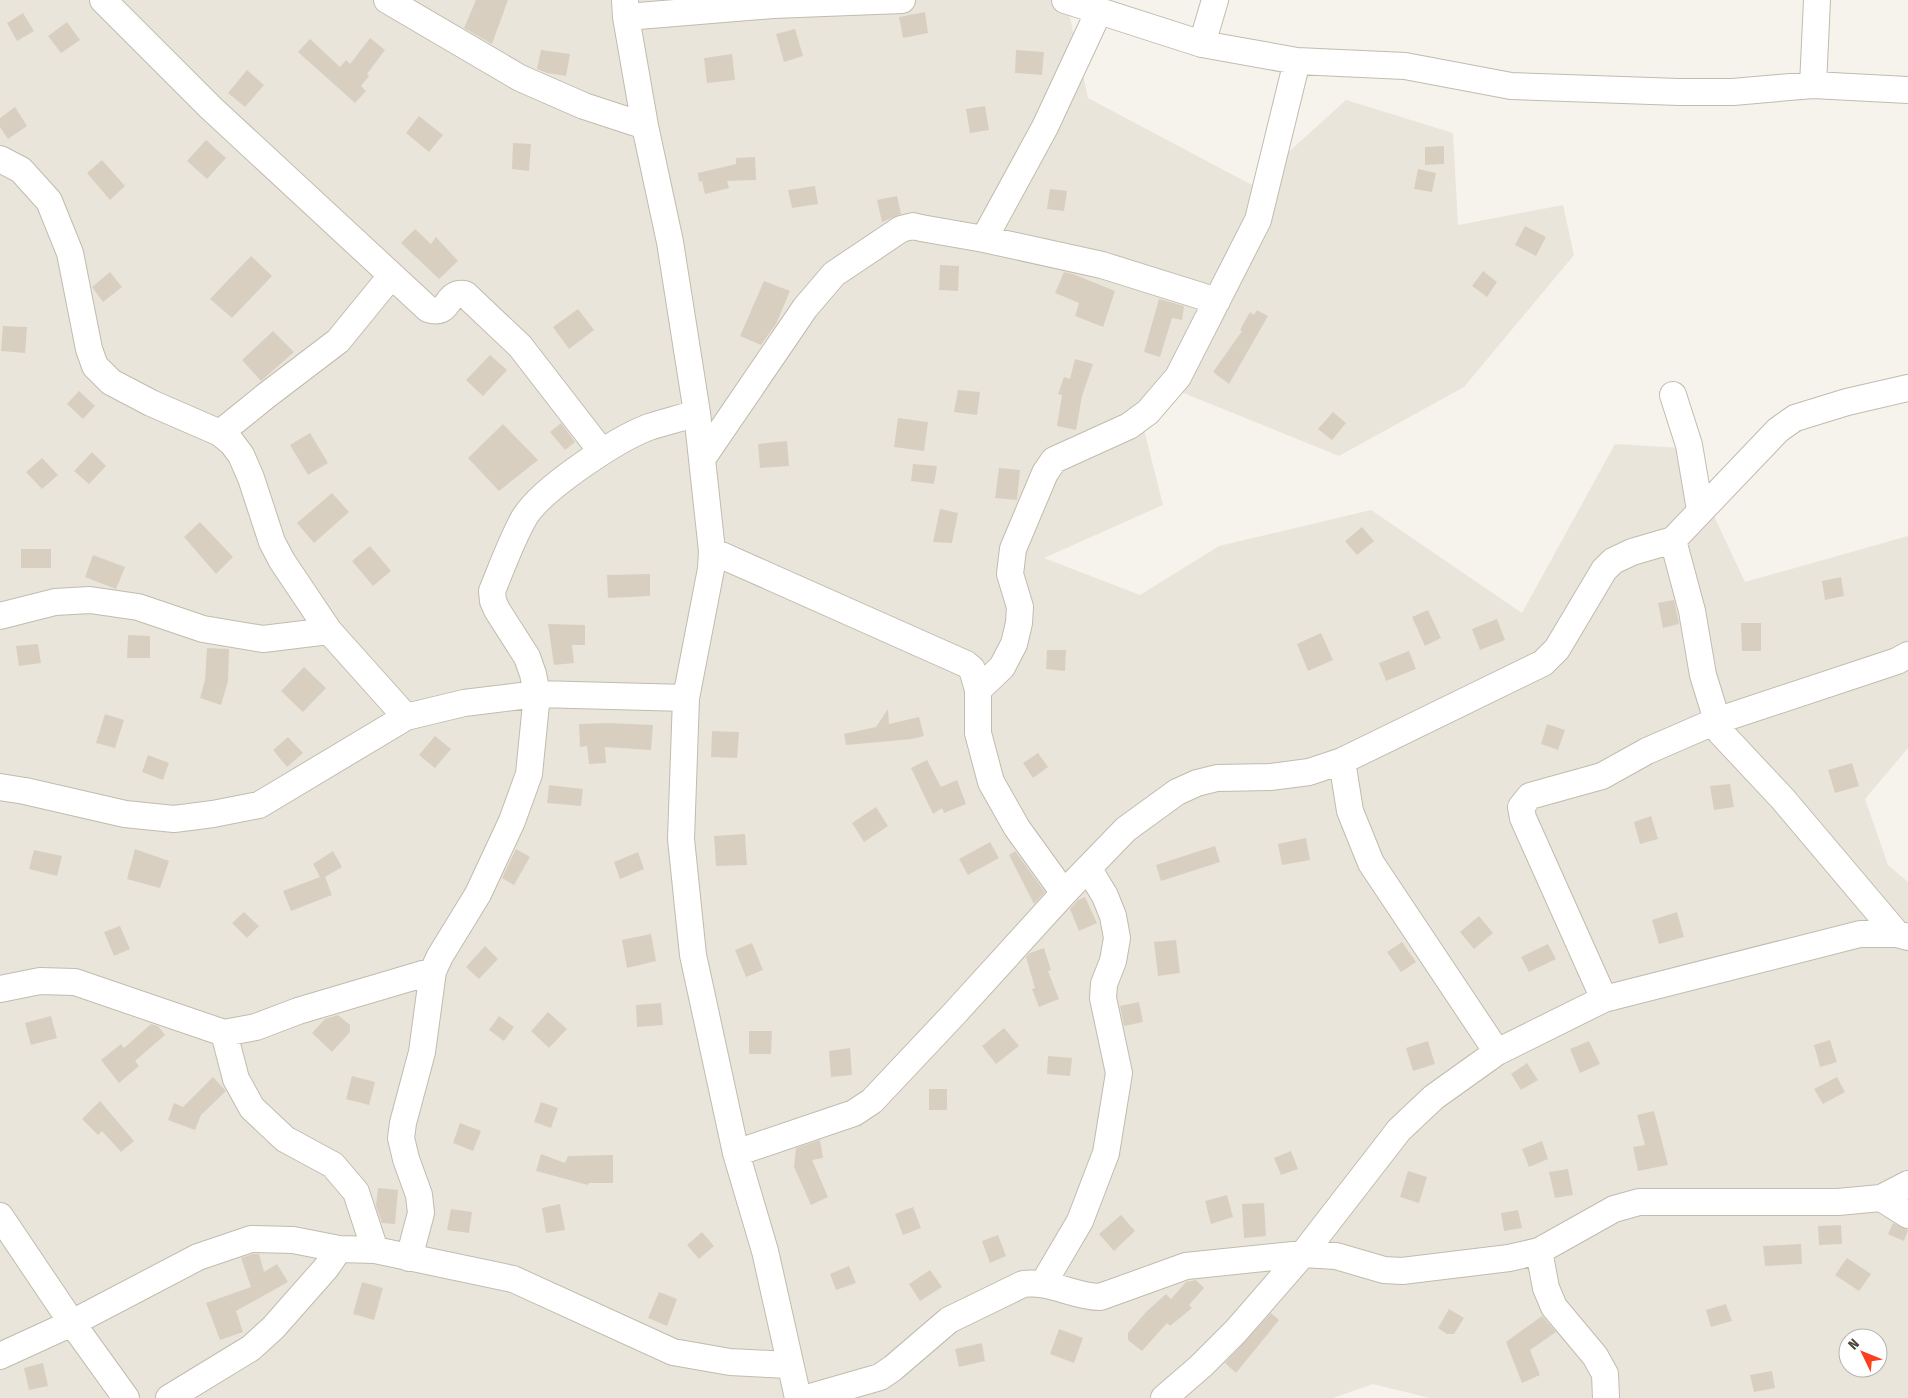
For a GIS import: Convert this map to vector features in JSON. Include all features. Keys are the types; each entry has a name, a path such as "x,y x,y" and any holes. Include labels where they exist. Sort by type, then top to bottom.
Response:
{"street":[{"path":"103,0 211,108 428,309 436,312 441,310 453,296 458,293 465,294 520,346 602,452"},
{"path":"387,0 520,78 584,106 645,126"},
{"path":"798,1398 765,1251 736,1152 693,955 681,839 686,698 712,551 697,413 670,242 645,126 626,9 902,0"},
{"path":"1065,0 1202,44 1297,61 1405,66 1511,86 1679,92 1733,92 1813,85 1908,90"},
{"path":"1202,44 1215,0"},
{"path":"1813,85 1817,0"},
{"path":"984,239 1045,127 1099,11"},
{"path":"978,690 1002,666 1014,644 1019,623 1020,607 1010,574 1013,549 1045,473 1054,460 1129,426 1148,412 1178,378 1258,220 1297,61"},
{"path":"0,159 21,170 49,202 70,253 89,349 95,366 111,382 150,403 220,433 232,443 241,455 252,478 272,542 282,561 329,631 406,717"},
{"path":"702,459 805,308 834,274 901,229 913,226 984,239 1102,265 1217,301"},
{"path":"220,433 338,342 391,276"},
{"path":"736,1152 854,1113 872,1101 1064,893 1126,829 1177,792 1197,783 1217,778 1270,777 1309,772 1342,760 1543,663 1557,649 1604,570 1613,561 1632,552 1673,540 1778,430 1795,418 1847,402 1908,388"},
{"path":"1673,395 1689,445 1700,510"},
{"path":"409,1258 421,1213 419,1196 401,1138 403,1123 422,1052 433,971 440,956 478,894 512,821 529,774 538,694 527,657 497,610 493,601 492,591 524,518 536,502 552,488 602,452 648,428 697,413"},
{"path":"1673,540 1692,611 1703,675 1721,733 1782,798 1903,935"},
{"path":"712,551 966,664 972,669 978,690 978,733 991,782 1017,828 1064,893"},
{"path":"0,616 55,602 90,600 138,607 203,629 263,639 329,631"},
{"path":"1604,999 1523,818 1521,807 1530,796 1602,776 1647,751 1716,721 1897,661 1908,655"},
{"path":"0,787 124,814 174,818 213,814 259,805 406,717 464,702 538,694 686,698"},
{"path":"1342,760 1350,811 1371,863 1497,1052"},
{"path":"1043,1284 1080,1221 1106,1153 1119,1073 1103,998 1104,984 1113,961 1117,938 1113,916 1105,896 1088,868"},
{"path":"1164,1398 1201,1366 1236,1331 1303,1254 1399,1130 1434,1097 1497,1052 1604,999 1860,934 1903,935"},
{"path":"0,989 40,981 75,982 224,1033 256,1027 298,1011 433,971"},
{"path":"224,1033 236,1079 252,1108 285,1139 333,1165 356,1192 375,1250"},
{"path":"807,1398 880,1377 949,1320 1023,1284 1033,1282 1086,1297 1100,1297 1186,1266 1303,1254 1336,1256 1384,1270 1402,1271 1509,1258 1539,1251 1614,1210 1639,1202 1838,1202 1881,1198 1908,1184"},
{"path":"1881,1198 1908,1215"},
{"path":"0,1216 72,1323 126,1398"},
{"path":"0,1356 72,1323 198,1258 251,1239 292,1240 340,1249 375,1250 513,1279 673,1352 730,1362 789,1364"},
{"path":"169,1398 251,1348 273,1328 326,1268 340,1249"},
{"path":"1539,1251 1548,1294 1554,1307 1595,1356 1605,1374 1606,1398"}],"shaded area":[{"path":"0,0 1066,0 1088,98 1252,185 1346,100 1453,133 1458,225 1563,205 1574,255 1464,387 1339,456 1176,390 1140,414 1163,505 1044,558 1140,595 1219,546 1371,510 1522,613 1615,444 1682,448 1745,582 1908,536 1908,748 1865,799 1888,865 1908,882 1908,1398 1430,1398 1373,1384 1333,1398 0,1398"}],"building":[{"path":"476,0 508,0 492,44 464,28"},
{"path":"925,12 928,33 903,38 899,17"},
{"path":"23,13 34,31 17,41 7,23"},
{"path":"67,22 80,40 61,53 48,36"},
{"path":"795,29 803,56 784,62 776,34"},
{"path":"370,38 385,50 367,74 369,76 361,86 366,91 355,103 298,52 310,39 340,67 346,60 350,64"},
{"path":"541,50 570,54 566,76 547,73 537,69"},
{"path":"1016,50 1044,52 1042,75 1015,73"},
{"path":"732,54 735,80 707,83 704,58"},
{"path":"247,70 264,85 245,107 228,93"},
{"path":"985,106 989,130 970,133 966,109"},
{"path":"15,107 27,126 8,139 0,127 0,118"},
{"path":"419,116 443,135 429,152 406,133"},
{"path":"206,140 226,158 207,179 187,161"},
{"path":"513,143 531,144 529,171 512,169"},
{"path":"1444,146 1444,164 1425,165 1425,147"},
{"path":"755,157 756,180 727,181 729,188 705,194 702,181 699,182 698,173 736,164 736,158"},
{"path":"102,160 125,186 110,200 87,173"},
{"path":"1418,169 1436,173 1432,192 1414,189"},
{"path":"815,186 818,204 792,208 788,190"},
{"path":"1050,189 1067,191 1064,211 1047,209"},
{"path":"897,196 901,214 882,222 877,200"},
{"path":"1525,226 1546,237 1536,256 1515,245"},
{"path":"415,229 431,244 436,237 458,261 439,279 401,243"},
{"path":"251,256 272,276 232,318 210,299"},
{"path":"940,265 959,266 958,291 939,290"},
{"path":"1483,271 1497,282 1487,297 1472,286"},
{"path":"110,272 122,287 103,302 92,287"},
{"path":"1064,272 1115,291 1103,327 1075,316 1079,303 1055,293"},
{"path":"764,281 790,291 776,324 761,345 740,336"},
{"path":"1159,299 1184,306 1182,320 1172,318 1160,357 1144,352"},
{"path":"578,309 594,330 569,349 553,327"},
{"path":"1257,310 1268,316 1229,384 1213,372 1242,331 1240,330 1250,312 1254,315"},
{"path":"3,326 27,327 25,353 1,351"},
{"path":"273,331 294,352 261,381 242,360"},
{"path":"490,355 507,370 483,396 466,380"},
{"path":"1075,359 1093,364 1082,396 1076,430 1057,426 1062,395 1058,394 1064,377 1070,379"},
{"path":"958,390 980,392 977,415 954,412"},
{"path":"79,391 95,406 83,419 67,404"},
{"path":"1333,412 1346,423 1332,440 1318,429"},
{"path":"898,418 928,422 924,451 894,447"},
{"path":"561,423 575,442 565,450 550,432"},
{"path":"503,424 538,460 499,491 468,458"},
{"path":"310,433 328,463 308,475 290,445"},
{"path":"787,441 789,466 760,468 758,444"},
{"path":"92,452 106,466 89,484 74,471"},
{"path":"42,458 58,475 42,489 26,472"},
{"path":"913,464 937,466 934,484 911,481"},
{"path":"999,468 1020,470 1017,500 995,498"},
{"path":"332,493 349,512 314,543 297,523"},
{"path":"940,509 958,513 952,543 933,542"},
{"path":"200,522 233,557 216,574 184,537"},
{"path":"1362,527 1374,541 1357,555 1345,541"},
{"path":"370,546 391,571 373,586 352,561"},
{"path":"21,549 51,549 51,568 21,568"},
{"path":"93,555 125,567 116,589 85,577"},
{"path":"650,574 650,596 608,598 607,575"},
{"path":"1841,577 1844,596 1825,600 1822,581"},
{"path":"1674,600 1679,624 1663,628 1658,603"},
{"path":"1428,610 1441,638 1425,646 1412,617"},
{"path":"1497,619 1505,640 1480,650 1472,629"},
{"path":"1741,623 1761,623 1761,651 1742,651"},
{"path":"548,624 585,625 585,645 572,645 574,663 554,665"},
{"path":"1321,633 1333,660 1308,671 1297,644"},
{"path":"128,635 150,636 150,658 127,658"},
{"path":"38,644 41,663 19,666 16,646"},
{"path":"207,648 229,649 228,681 221,705 200,698 205,680"},
{"path":"1047,650 1066,650 1065,671 1046,669"},
{"path":"1409,651 1416,669 1386,681 1379,663"},
{"path":"304,667 326,688 303,712 281,691"},
{"path":"888,709 889,724 919,717 924,736 912,739 846,745 844,734 876,727"},
{"path":"105,714 124,720 115,748 96,743"},
{"path":"579,724 653,725 651,750 605,747 606,763 589,764 587,746 580,747"},
{"path":"1547,724 1565,730 1558,750 1541,744"},
{"path":"712,731 739,732 737,758 711,757"},
{"path":"435,736 451,749 435,768 419,755"},
{"path":"288,737 303,753 287,767 273,750"},
{"path":"1038,753 1048,767 1033,778 1023,763"},
{"path":"148,755 169,763 163,780 142,772"},
{"path":"927,760 941,787 957,780 966,804 944,813 942,808 933,814 911,768"},
{"path":"1852,763 1859,786 1835,793 1828,770"},
{"path":"1730,784 1734,807 1714,810 1710,786"},
{"path":"549,785 583,789 581,806 547,803"},
{"path":"876,807 888,826 864,842 852,823"},
{"path":"1651,816 1658,839 1640,844 1634,822"},
{"path":"745,834 747,865 716,866 714,836"},
{"path":"1306,838 1310,860 1282,865 1278,844"},
{"path":"990,842 999,858 968,875 959,859"},
{"path":"1215,846 1220,862 1161,881 1156,865"},
{"path":"135,849 169,861 160,888 127,879"},
{"path":"516,849 530,857 514,885 502,878"},
{"path":"34,850 62,856 57,876 29,869"},
{"path":"333,851 342,867 325,877 332,895 291,911 283,891 320,877 313,864"},
{"path":"1015,851 1045,892 1034,904 1009,855"},
{"path":"638,852 644,869 620,879 614,862"},
{"path":"1085,897 1097,923 1079,931 1070,909 1078,900"},
{"path":"244,912 259,926 247,938 232,923"},
{"path":"1677,912 1684,937 1659,944 1652,920"},
{"path":"1479,916 1493,933 1474,949 1460,932"},
{"path":"120,926 130,949 114,956 104,932"},
{"path":"651,934 656,961 627,968 622,940"},
{"path":"1176,940 1180,973 1158,976 1154,942"},
{"path":"1402,942 1416,962 1401,972 1387,952"},
{"path":"752,943 763,970 746,977 735,950"},
{"path":"1548,944 1556,959 1529,972 1521,957"},
{"path":"485,946 498,959 479,979 466,967"},
{"path":"1044,948 1051,970 1048,971 1059,999 1039,1007 1032,989 1035,988 1026,957 1030,953"},
{"path":"1139,1002 1143,1022 1124,1026 1120,1006"},
{"path":"661,1003 663,1025 637,1027 636,1005"},
{"path":"548,1012 567,1029 549,1048 531,1031"},
{"path":"338,1015 350,1025 350,1032 332,1052 312,1033 325,1019"},
{"path":"51,1016 57,1038 31,1045 25,1023"},
{"path":"499,1016 514,1027 504,1041 489,1030"},
{"path":"151,1024 158,1026 165,1035 135,1061 139,1066 119,1083 101,1060 121,1044 124,1048"},
{"path":"1004,1028 1019,1046 996,1064 982,1046"},
{"path":"749,1031 772,1031 771,1054 749,1054"},
{"path":"1830,1040 1837,1062 1820,1067 1814,1045"},
{"path":"1428,1041 1435,1064 1413,1071 1406,1048"},
{"path":"1589,1041 1600,1064 1580,1073 1570,1049"},
{"path":"850,1048 852,1075 831,1077 829,1051"},
{"path":"1048,1056 1072,1058 1070,1076 1047,1074"},
{"path":"1527,1063 1538,1080 1521,1090 1511,1074"},
{"path":"352,1076 375,1082 369,1105 346,1099"},
{"path":"213,1077 226,1091 201,1115 195,1130 168,1120 174,1103 183,1107"},
{"path":"1837,1077 1845,1092 1823,1104 1814,1089"},
{"path":"929,1089 947,1089 947,1110 929,1110"},
{"path":"100,1101 134,1141 121,1152 102,1131 98,1135 82,1119"},
{"path":"541,1102 558,1108 551,1128 534,1122"},
{"path":"1654,1111 1668,1165 1638,1171 1633,1147 1645,1145 1637,1115"},
{"path":"460,1123 481,1131 473,1151 453,1143"},
{"path":"820,1140 823,1158 812,1160 828,1197 811,1205 794,1167 796,1148"},
{"path":"1542,1141 1548,1159 1529,1167 1522,1149"},
{"path":"1291,1151 1298,1169 1281,1175 1274,1158"},
{"path":"541,1154 565,1163 568,1156 613,1155 613,1183 589,1183 588,1185 536,1171"},
{"path":"1568,1169 1573,1195 1555,1198 1549,1172"},
{"path":"1408,1171 1427,1177 1419,1203 1400,1197"},
{"path":"378,1188 398,1190 395,1224 382,1223 376,1206"},
{"path":"1227,1195 1233,1217 1211,1224 1205,1201"},
{"path":"1264,1203 1266,1236 1244,1238 1242,1204"},
{"path":"560,1204 565,1230 546,1233 542,1208"},
{"path":"913,1207 921,1228 903,1235 895,1214"},
{"path":"451,1209 472,1212 469,1233 447,1230"},
{"path":"1518,1210 1522,1228 1504,1231 1501,1213"},
{"path":"1121,1215 1135,1231 1114,1251 1099,1234"},
{"path":"1893,1223 1908,1230 1904,1241 1888,1234"},
{"path":"1841,1225 1842,1244 1819,1245 1818,1226"},
{"path":"702,1232 714,1246 699,1259 687,1245"},
{"path":"998,1235 1006,1256 990,1263 982,1241"},
{"path":"1801,1244 1802,1264 1765,1266 1763,1246"},
{"path":"259,1254 264,1272 277,1264 288,1282 236,1311 243,1332 220,1340 206,1303 251,1287 241,1258"},
{"path":"1847,1258 1871,1274 1859,1291 1835,1275"},
{"path":"849,1266 856,1283 836,1290 830,1274"},
{"path":"930,1270 942,1287 920,1301 909,1284"},
{"path":"1196,1280 1204,1288 1189,1305 1192,1308 1170,1326 1167,1323 1142,1351 1128,1340 1128,1333 1146,1312 1166,1294 1171,1299 1186,1282"},
{"path":"362,1282 383,1288 374,1320 353,1314"},
{"path":"659,1292 677,1299 667,1326 648,1318"},
{"path":"1726,1304 1732,1321 1711,1327 1706,1310"},
{"path":"1449,1309 1464,1318 1454,1334 1447,1334 1438,1328"},
{"path":"1271,1313 1279,1320 1236,1373 1225,1363"},
{"path":"1542,1316 1556,1332 1530,1350 1540,1375 1522,1383 1506,1342"},
{"path":"1059,1329 1083,1338 1074,1363 1050,1354"},
{"path":"982,1343 985,1361 959,1367 955,1349"},
{"path":"43,1363 48,1386 29,1390 24,1368"},
{"path":"1772,1371 1775,1388 1754,1392 1750,1375"}]}
